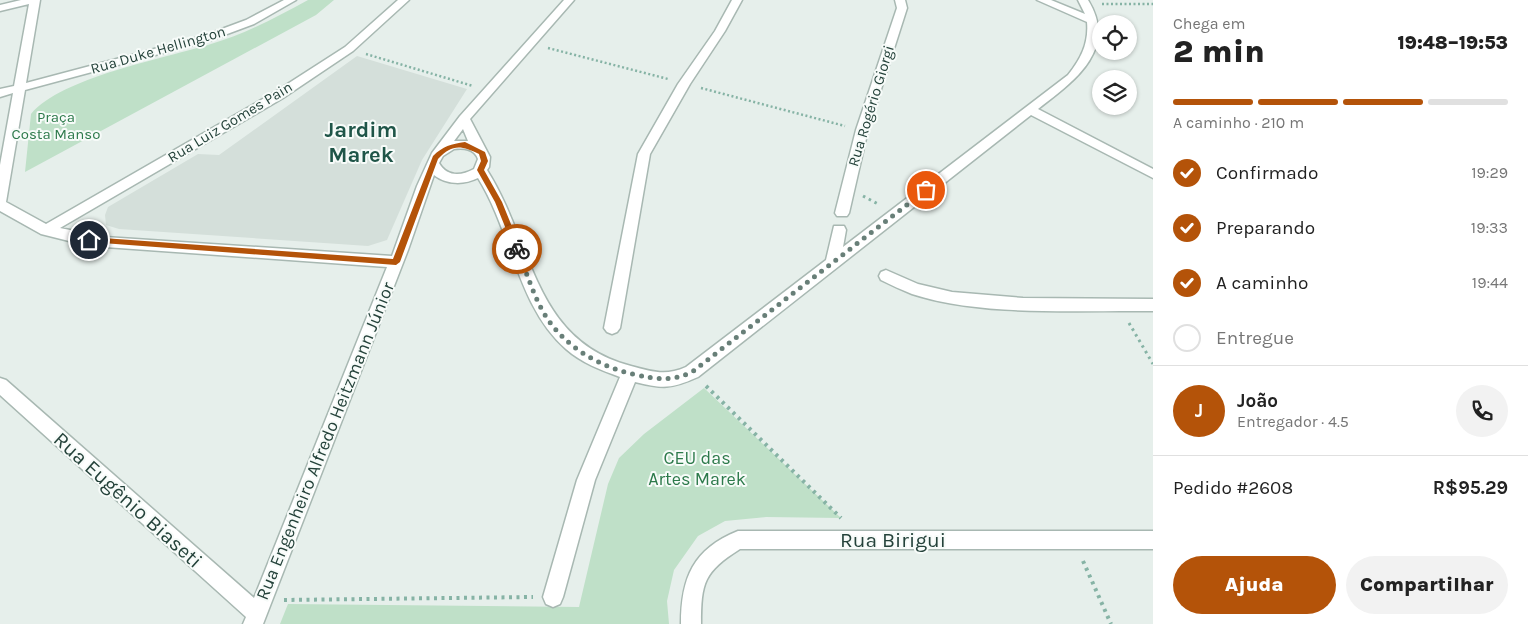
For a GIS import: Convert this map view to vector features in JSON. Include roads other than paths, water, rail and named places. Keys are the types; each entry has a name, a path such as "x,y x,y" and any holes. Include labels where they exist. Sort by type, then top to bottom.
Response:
{"street":[{"path":"0,8 35,0 0,202"},
{"name":"Rua Duke Hellington","path":"0,92 206,38 250,22 291,0"},
{"name":"Rua Luiz Gomes Pain","path":"46,230 279,95 349,49 404,0"},
{"name":"Rua Engenheiro Alfredo Heitzmann Júnior","path":"255,619 396,262 417,201 436,158 464,119 569,0"},
{"path":"612,328 644,154 684,84 720,30 736,0"},
{"name":"Rua Rogério Giorgi","path":"842,213 862,130 902,8 900,0"},
{"path":"1042,0 1091,20"},
{"path":"475,173 499,202 540,307 553,327 572,347 605,366 652,378 677,379 692,372 1072,77 1084,64 1092,48 1091,20 1085,2"},
{"path":"1030,110 1153,174"},
{"path":"464,119 478,149 482,152 484,161 475,173 464,178 449,178 438,172 436,158 444,149 465,145 478,149"},
{"name":"Rua Engenheiro Alfredo Heitzmann Júnior","path":"417,201 429,185 449,178"},
{"path":"0,205 46,230 105,242 396,262"},
{"path":"833,262 839,230"},
{"path":"886,276 915,289 952,298 1023,304 1153,304"},
{"path":"553,597 586,480 630,373"},
{"name":"Rua Eugênio Biaseti","path":"0,385 255,619"},
{"name":"Rua Birigui","path":"690,624 690,598 698,572 712,556 738,540 1153,540"}],"district":[{"name":"Jardim Marek","path":"361,142"}],"park label":[{"name":"Praça Costa Manso","path":"56,126"},
{"name":"CEU das Artes Marek","path":"697,468"}]}
